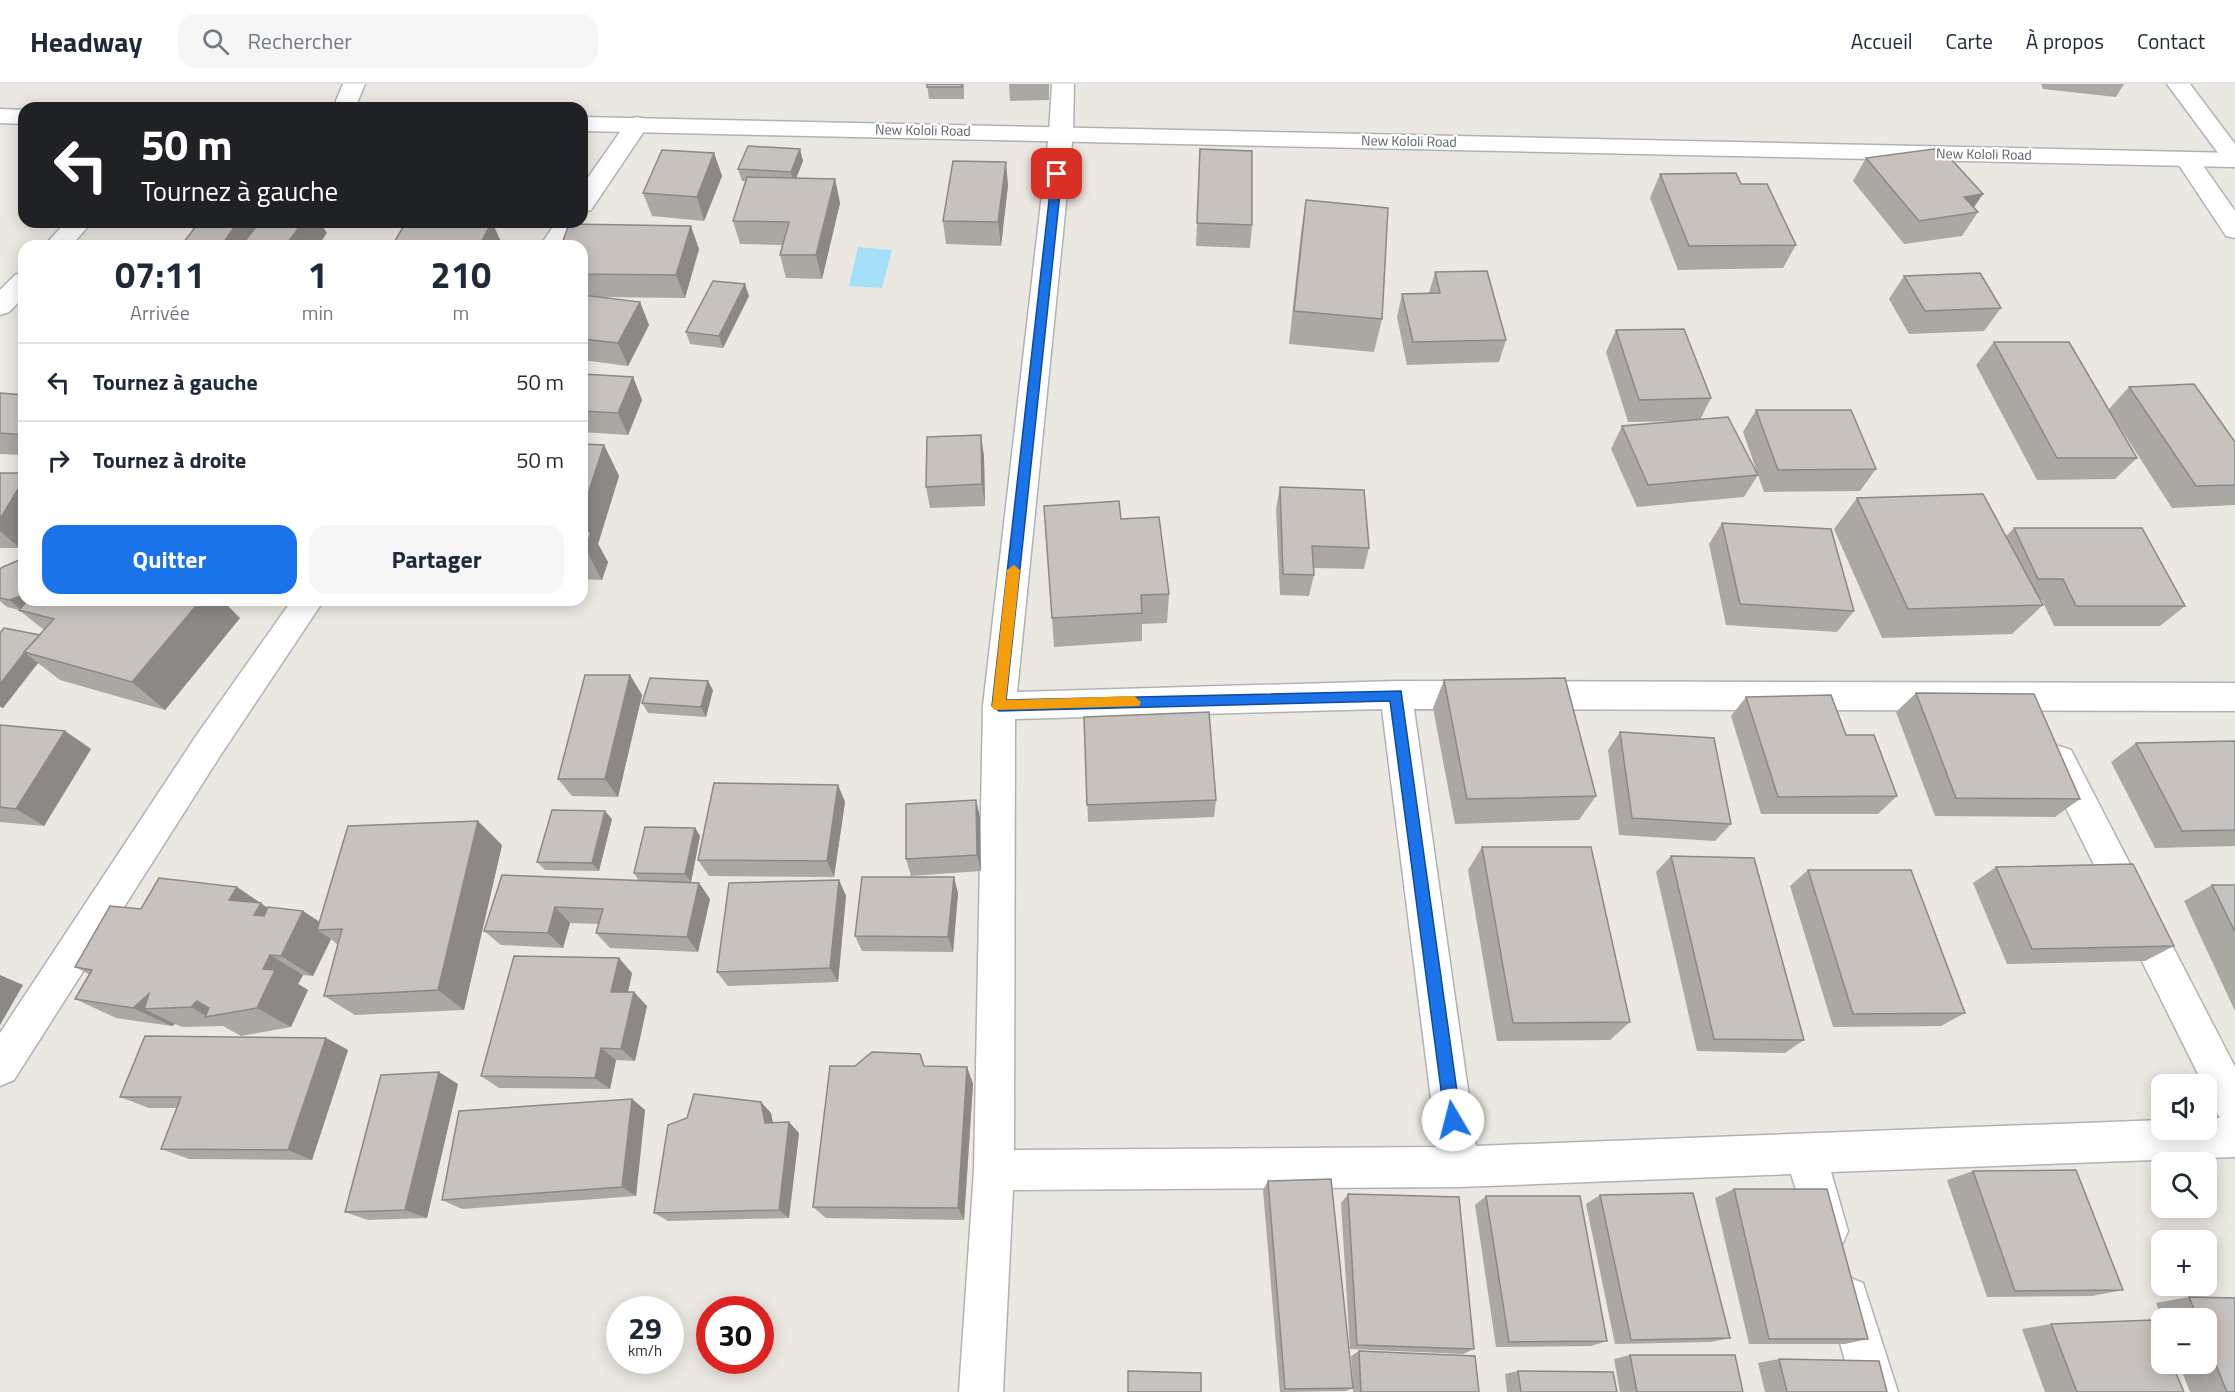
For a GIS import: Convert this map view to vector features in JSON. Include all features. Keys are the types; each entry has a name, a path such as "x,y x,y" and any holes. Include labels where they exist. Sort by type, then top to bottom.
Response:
{"street":[{"path":"346,102 354,84"},
{"path":"981,1392 994,1170 999,706 1061,134 1063,84"},
{"path":"2178,84 2235,160"},
{"path":"0,116 18,117"},
{"name":"New Kololi Road","path":"588,124 2235,160"},
{"path":"588,195 637,124"},
{"path":"2187,159 2235,230"},
{"path":"63,240 74,228"},
{"path":"0,306 18,287"},
{"path":"0,1067 208,746 305,606"},
{"path":"999,706 1396,695 2235,697"},
{"path":"1396,695 1459,1167"},
{"path":"2027,697 2235,1107"},
{"path":"994,1170 1459,1167 2235,1137"},
{"path":"1805,1153 1876,1392"}],"water":[{"path":"858,247 892,250 882,288 849,286"}],"building":[{"path":"927,84 962,84 962,87 927,87"},
{"path":"748,146 800,149 791,172 738,169"},
{"path":"1941,148 1983,194 1964,197 1978,212 1919,221 1866,158"},
{"path":"1200,149 1252,151 1252,225 1197,223"},
{"path":"662,150 714,153 697,197 643,193"},
{"path":"953,161 1006,162 998,222 943,221"},
{"path":"1736,173 1741,184 1767,184 1796,245 1689,246 1660,174"},
{"path":"747,177 835,179 816,255 780,255 789,222 733,221"},
{"path":"1306,200 1388,208 1382,319 1294,311"},
{"path":"588,224 691,226 676,275 588,274 588,240 563,240 568,228 588,228"},
{"path":"194,228 234,228 225,240 186,240"},
{"path":"255,228 298,228 290,240 246,240"},
{"path":"402,228 489,228 482,240 396,240"},
{"path":"1487,271 1506,340 1413,342 1402,294 1440,293 1435,272"},
{"path":"1980,273 2001,308 1925,311 1904,276"},
{"path":"713,281 745,284 719,336 686,332"},
{"path":"588,296 640,302 618,343 588,340"},
{"path":"1684,329 1711,398 1639,400 1616,330"},
{"path":"1994,342 2069,342 2137,458 2057,458"},
{"path":"588,374 633,377 618,413 588,411"},
{"path":"2194,384 2235,442 2235,485 2196,486 2129,387"},
{"path":"0,393 18,394 18,434 0,433"},
{"path":"1756,410 1851,410 1876,469 1778,470"},
{"path":"1728,417 1758,475 1648,485 1622,426"},
{"path":"981,435 982,484 926,487 927,437"},
{"path":"588,444 604,445 588,494"},
{"path":"0,473 18,473 18,489 0,519"},
{"path":"1280,487 1364,490 1369,548 1312,546 1314,575 1283,574"},
{"path":"1983,494 2043,605 1908,609 1857,498"},
{"path":"1119,501 1121,519 1159,517 1169,594 1141,595 1142,613 1052,618 1044,506"},
{"path":"1722,523 1831,529 1854,611 1740,604"},
{"path":"2014,528 2142,528 2185,606 2076,606 2063,579 2038,579"},
{"path":"18,561 18,597 9,600 0,598 0,569"},
{"path":"23,606 196,606 132,682 24,652 54,619 19,610"},
{"path":"4,628 40,635 0,684 0,633"},
{"path":"585,675 630,675 605,779 558,779"},
{"path":"650,678 708,681 701,707 642,703"},
{"path":"1565,678 1596,796 1467,799 1444,680"},
{"path":"1916,693 2034,694 2080,799 1956,798"},
{"path":"1831,695 1846,735 1874,735 1897,796 1778,797 1746,697"},
{"path":"1209,712 1216,800 1087,805 1084,717"},
{"path":"0,725 65,731 16,809 0,807"},
{"path":"1620,732 1714,738 1731,824 1632,818"},
{"path":"2235,741 2235,830 2182,831 2136,743"},
{"path":"714,783 838,785 827,861 698,860"},
{"path":"976,800 977,855 906,859 906,804"},
{"path":"552,810 605,811 592,863 537,862"},
{"path":"478,821 438,990 324,996 342,929 317,930 348,826"},
{"path":"645,827 695,828 685,874 634,873"},
{"path":"1482,847 1591,847 1630,1022 1513,1023"},
{"path":"1671,856 1754,858 1804,1040 1714,1039"},
{"path":"2133,864 2174,946 2032,949 1996,867"},
{"path":"1808,870 1911,870 1965,1013 1853,1014"},
{"path":"502,875 699,883 687,937 596,933 603,909 555,907 548,933 484,931"},
{"path":"862,877 954,877 948,937 855,936"},
{"path":"159,878 237,887 229,900 261,903 254,915 264,916 268,907 303,911 281,956 270,955 263,969 275,970 257,1008 205,1017 209,1008 197,1001 191,1007 144,1009 149,994 133,1008 75,999 92,970 75,967 110,906 141,909"},
{"path":"839,880 830,968 717,972 729,883"},
{"path":"2212,885 2235,885 2235,932"},
{"path":"514,956 619,958 611,992 634,992 621,1049 601,1048 595,1078 481,1076"},
{"path":"145,1036 326,1038 288,1150 161,1149 181,1097 120,1097"},
{"path":"872,1052 920,1054 924,1066 967,1067 958,1208 813,1207 830,1066 855,1066"},
{"path":"439,1072 405,1210 345,1212 381,1075"},
{"path":"694,1094 761,1102 765,1123 789,1122 779,1210 654,1213 668,1125 687,1118"},
{"path":"632,1099 622,1187 442,1200 459,1111"},
{"path":"2076,1170 2123,1290 2015,1291 1973,1171"},
{"path":"1331,1179 1353,1388 1285,1389 1268,1181"},
{"path":"1734,1189 1827,1189 1868,1339 1769,1339"},
{"path":"1693,1193 1730,1338 1631,1340 1600,1195"},
{"path":"1348,1194 1459,1197 1474,1349 1357,1345"},
{"path":"1486,1196 1580,1196 1607,1341 1509,1342"},
{"path":"2189,1297 2235,1298 2235,1392 2227,1392 2217,1368 2217,1308 2194,1308"},
{"path":"2151,1320 2151,1374 2176,1374 2184,1392 2077,1392 2051,1324"},
{"path":"1359,1351 1475,1356 1479,1392 1361,1392"},
{"path":"1630,1355 1735,1355 1743,1392 1637,1392"},
{"path":"1779,1359 1879,1361 1887,1392 1787,1392"},
{"path":"1128,1371 1201,1373 1201,1392 1128,1392"},
{"path":"1518,1371 1613,1372 1617,1392 1521,1392"}],"slow traffic":[{"path":"1014,570 999,706 1134,702"}],"route":[{"path":"1057,174 999,706 1396,695 1453,1120"}]}
